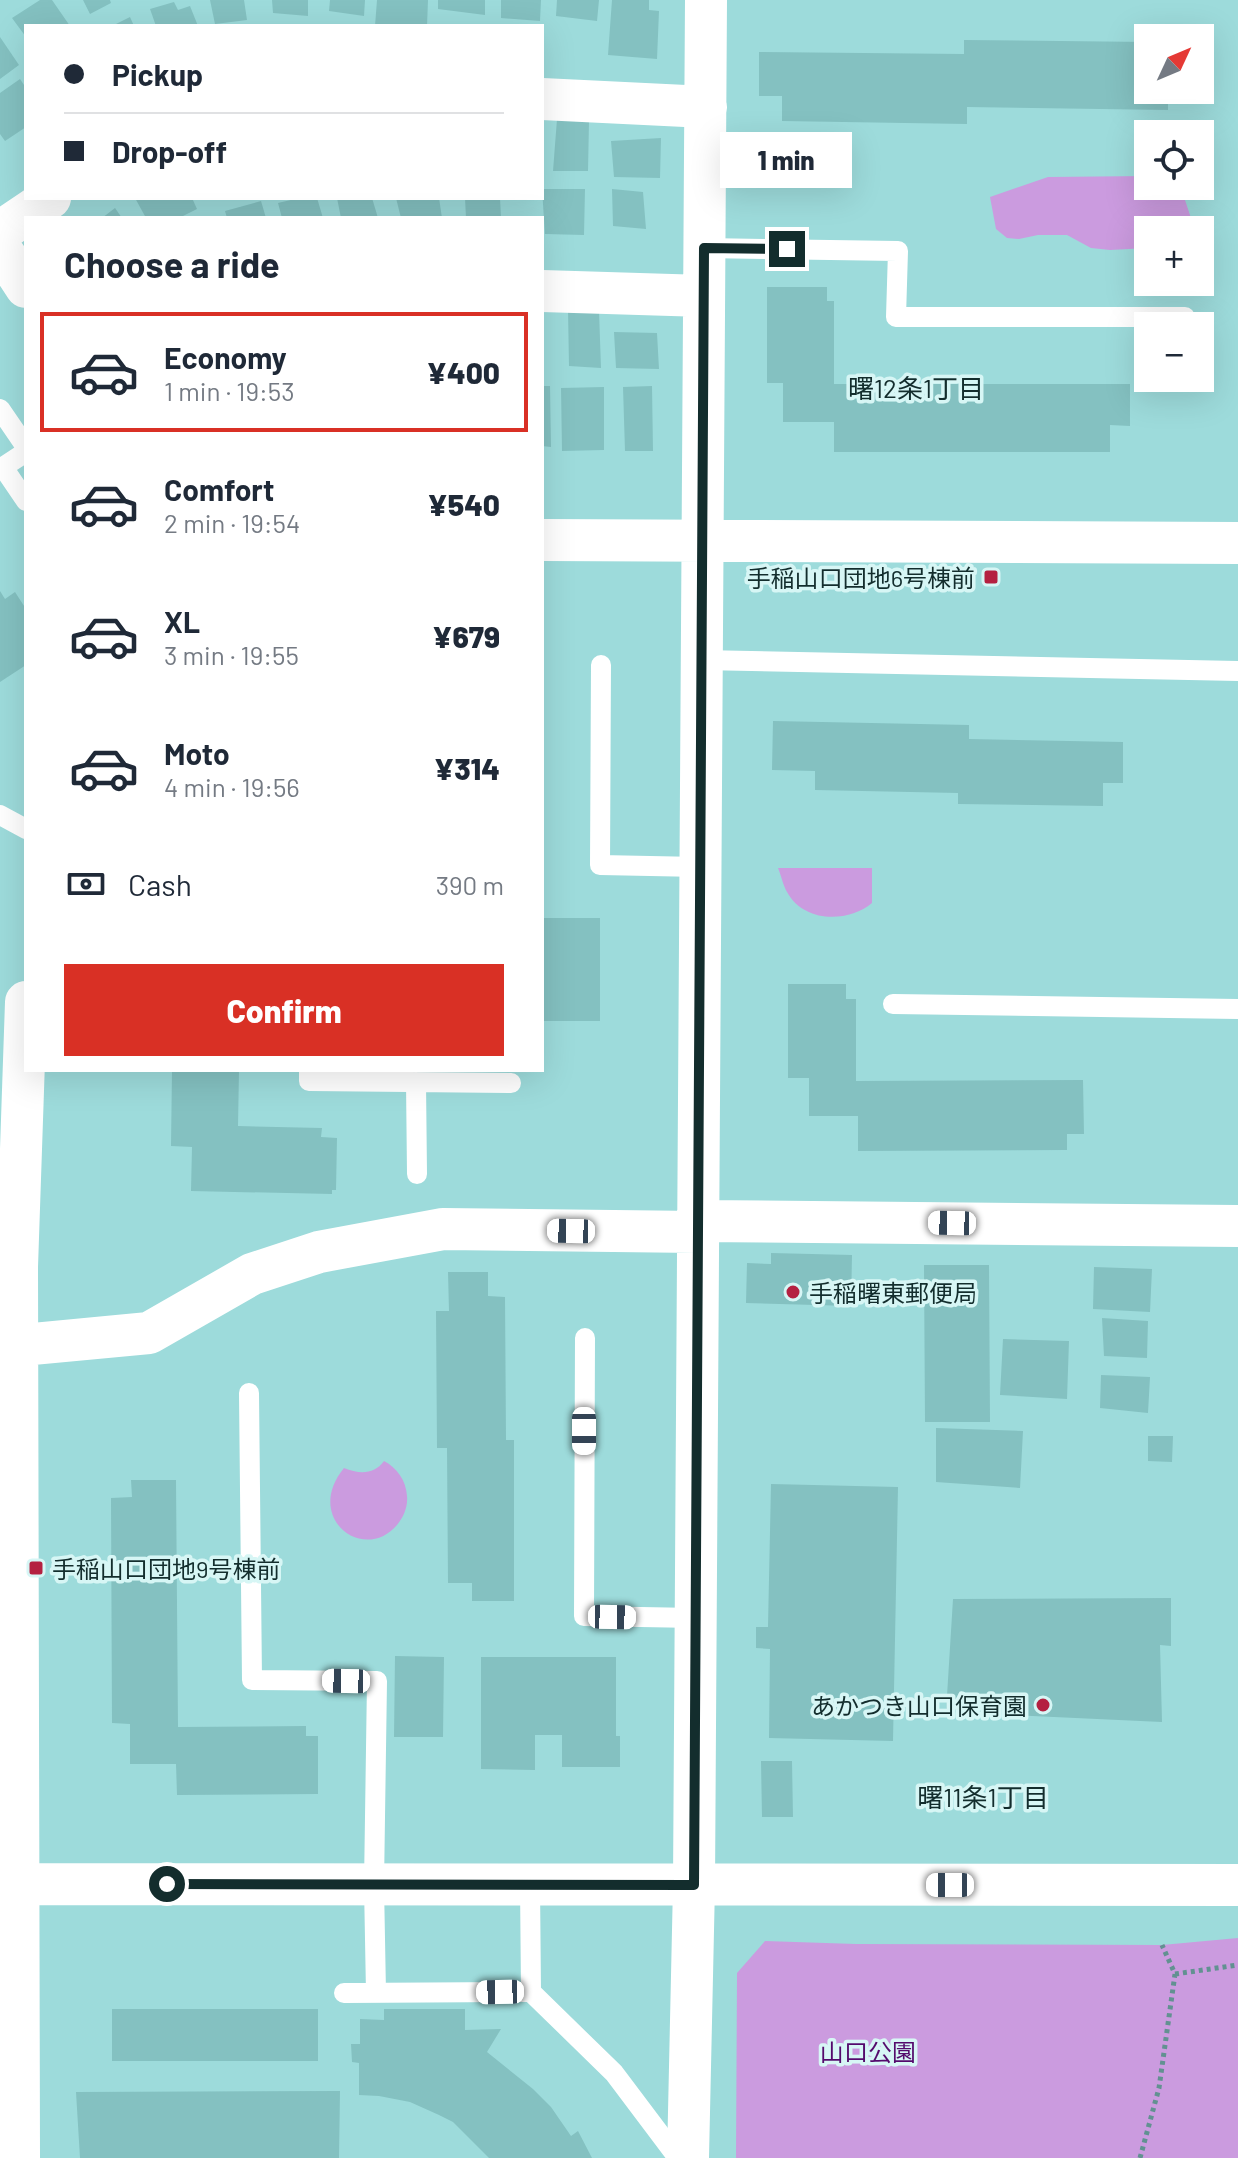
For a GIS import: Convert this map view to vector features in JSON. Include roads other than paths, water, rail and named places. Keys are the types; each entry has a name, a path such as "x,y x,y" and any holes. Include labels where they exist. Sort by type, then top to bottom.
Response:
{"street":[{"path":"688,2158 694,1885 706,0"},
{"path":"544,99 706,107"},
{"path":"0,232 47,200"},
{"path":"0,248 24,284"},
{"path":"544,291 704,296"},
{"path":"544,540 1238,543"},
{"path":"13,2134 9,1881 9,1346 17,1267 12,1043 24,1008"},
{"path":"9,1346 149,1333 252,1274 319,1252 443,1229 1238,1226"},
{"path":"9,1881 374,1885 1238,1885"}],"lane":[{"path":"704,248 898,251 896,317 1134,317"},
{"path":"0,409 24,446"},
{"path":"24,451 3,467 24,498"},
{"path":"701,660 1238,671"},
{"path":"601,665 600,865 700,867"},
{"path":"0,815 24,828"},
{"path":"893,1004 1238,1009"},
{"path":"309,1072 309,1081 511,1083"},
{"path":"416,1082 417,1174"},
{"path":"585,1338 584,1616 696,1618"},
{"path":"249,1393 252,1680 377,1681 376,1993"},
{"path":"530,1885 531,1992"},
{"path":"344,1993 531,1992 614,2073 678,2158"}],"place":[{"name":"手稲山口団地6号棟前","path":"991,577"},
{"name":"手稲曙東郵便局","path":"793,1292"},
{"name":"手稲山口団地9号棟前","path":"36,1568"},
{"name":"あかつき山口保育園","path":"1043,1705"}],"district":[{"name":"曙12条1丁目","path":"916,387"},
{"name":"曙11条1丁目","path":"983,1796"}],"park label":[{"name":"山口公園","path":"868,2051"}]}
